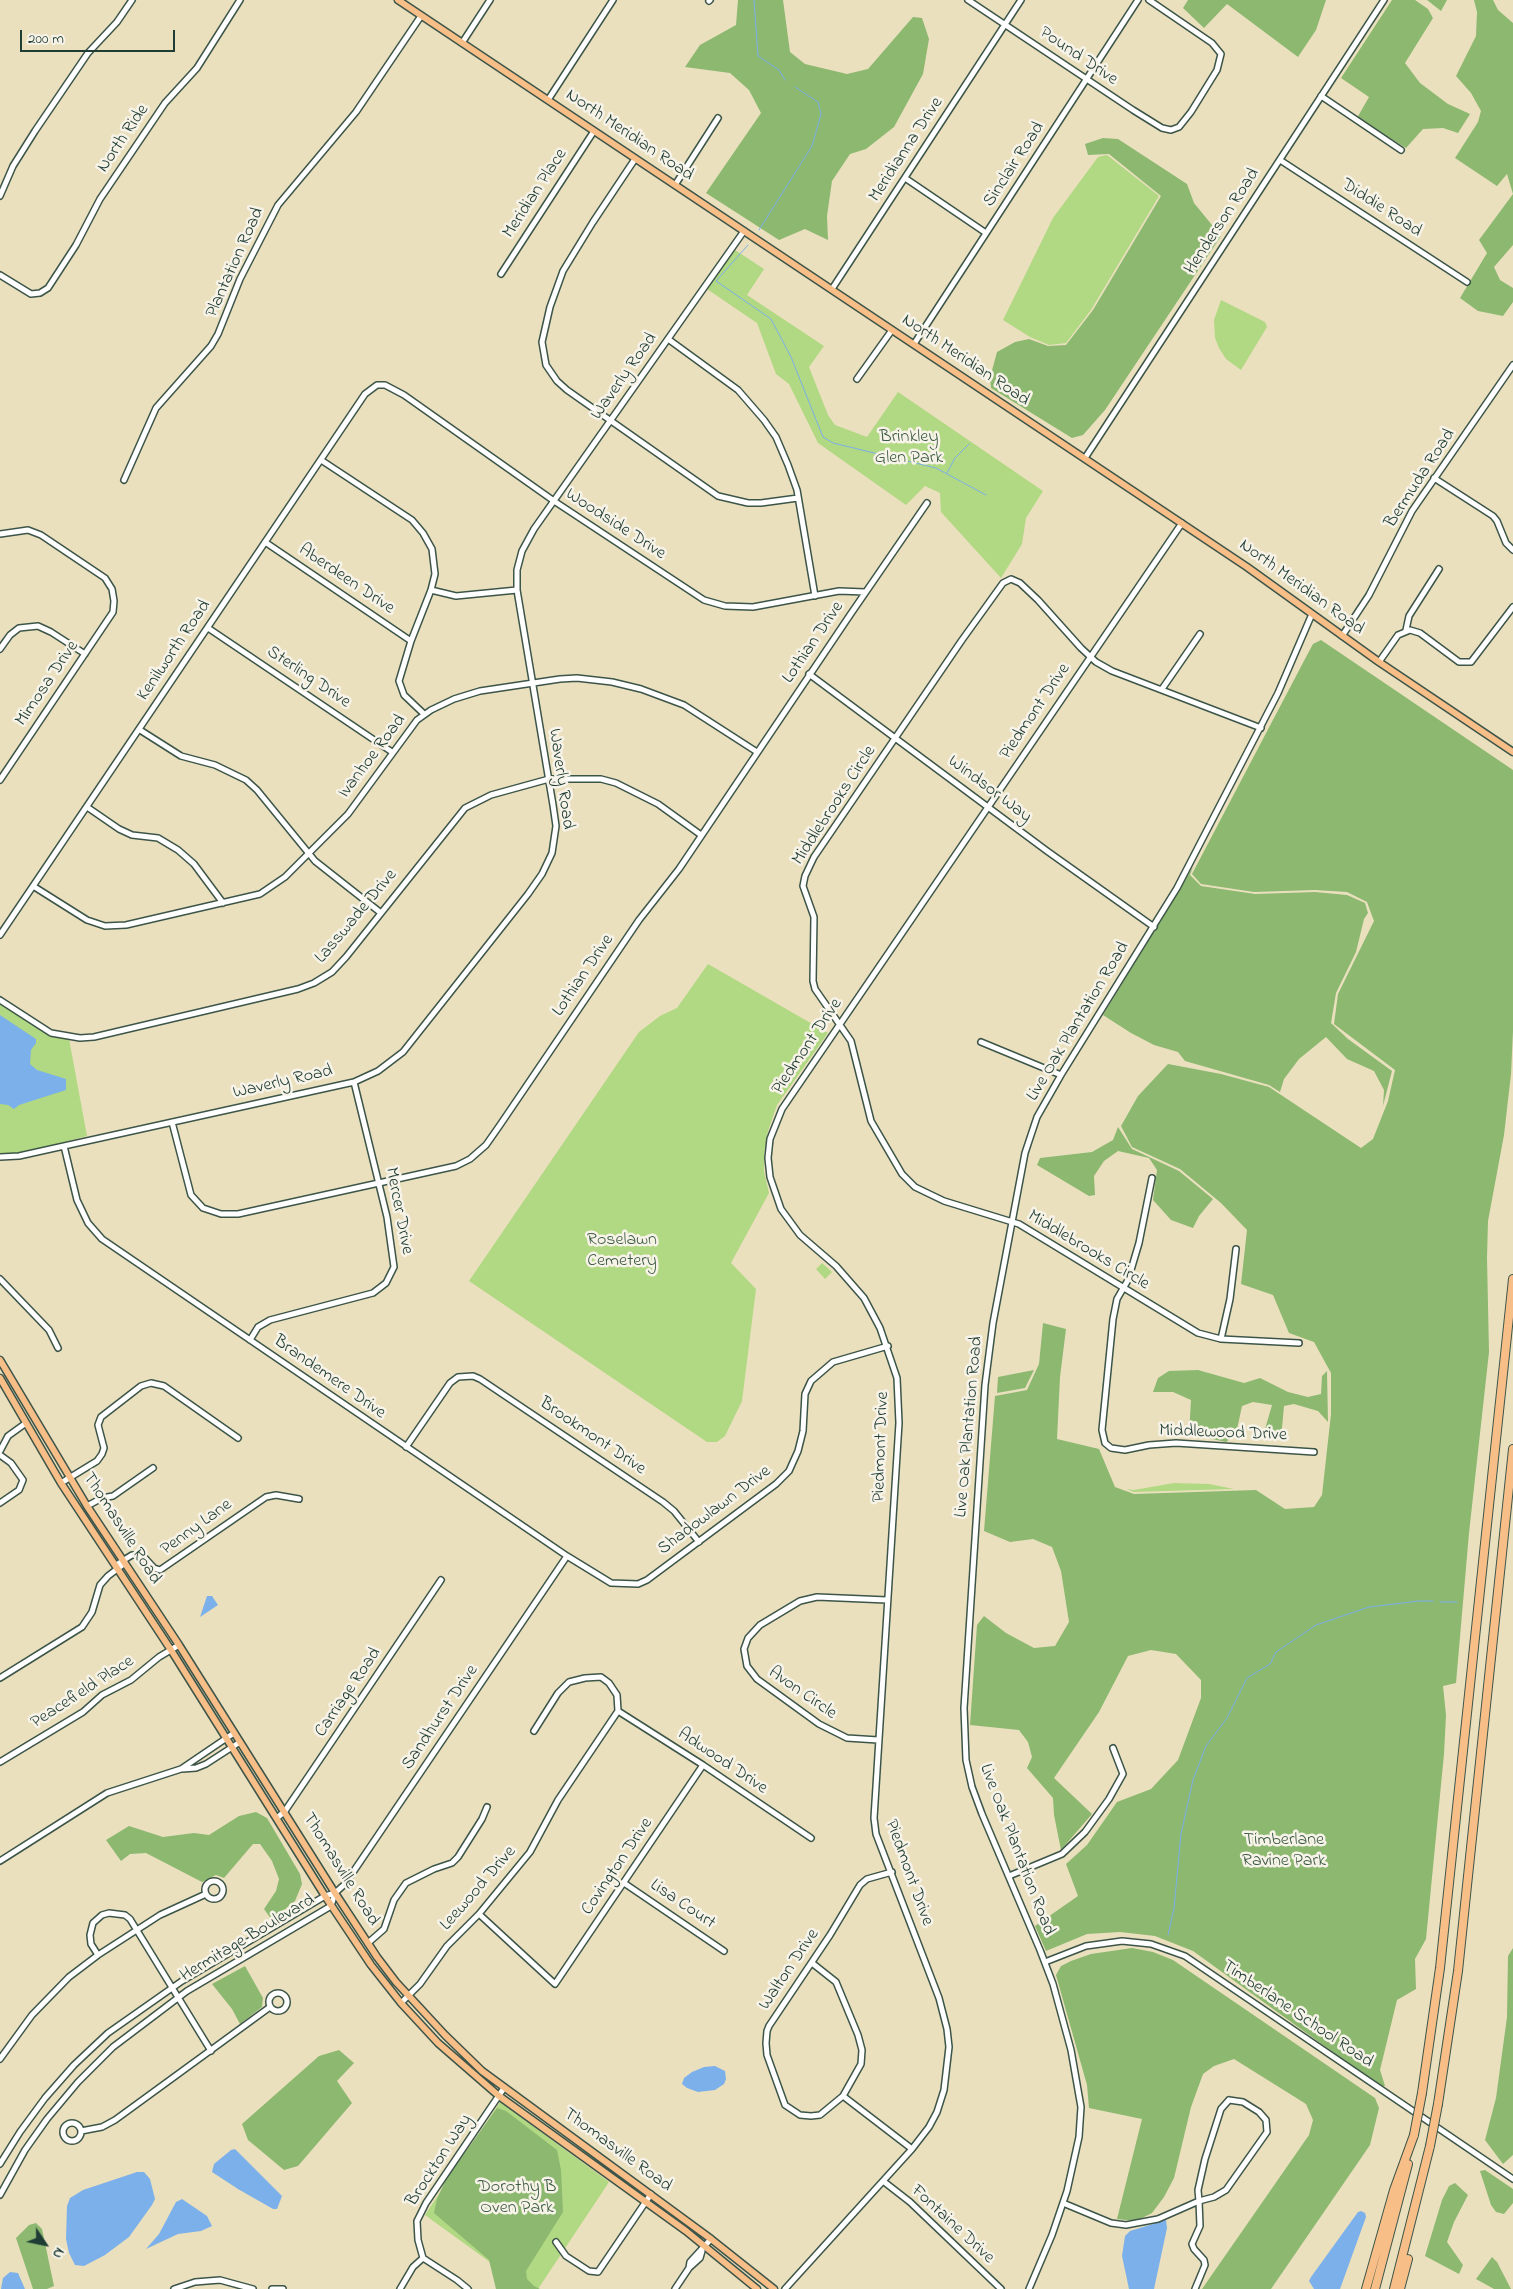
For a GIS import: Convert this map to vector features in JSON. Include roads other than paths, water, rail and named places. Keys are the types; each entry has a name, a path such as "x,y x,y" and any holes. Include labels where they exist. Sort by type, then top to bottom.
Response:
{"highway":[{"path":"1376,2289 1395,2219 1414,2135 1438,1987 1513,1278"},
{"path":"1400,2289 1438,2104 1458,1971 1513,1449"},
{"path":"1366,2289 1394,2190 1414,2135"},
{"path":"1394,2289 1422,2184"}],"main road":[{"name":"North Meridian Road","path":"398,0 1247,567 1379,662 1513,752"},
{"name":"Thomasville Road","path":"0,1360 69,1478 179,1645 335,1893 368,1943 409,1996 462,2052 504,2088 651,2194 774,2289"},
{"name":"Thomasville Road","path":"0,1378 61,1483 171,1650 331,1906 371,1965 401,2003 438,2043 499,2096 645,2202 757,2289"},
{"path":"26,1423 35,1418"},
{"path":"556,2138 562,2131"},
{"path":"605,2174 611,2166"}],"street":[{"path":"0,196 20,154 40,124 88,53 117,22 132,0"},
{"name":"North Ride","path":"0,275 34,295 40,294 48,288 76,245 100,199 165,103 196,68 240,0"},
{"path":"462,43 490,0"},
{"path":"548,100 613,0"},
{"name":"Pound Drive","path":"968,0 1162,128 1176,128 1187,117 1217,70 1220,54 1212,43 1149,0"},
{"name":"Meridianna Drive","path":"832,290 1021,0"},
{"name":"Sinclair Road","path":"914,344 1138,0"},
{"name":"Henderson Road","path":"1085,458 1384,0"},
{"name":"Plantation Road","path":"124,480 156,408 209,348 218,334 240,279 278,205 356,112 421,16"},
{"path":"1321,96 1401,150"},
{"path":"675,185 718,118"},
{"name":"Meridian Place","path":"501,274 594,131"},
{"path":"635,159 592,222 563,271 550,307 542,342 546,365 557,381 610,421 718,496 761,504 798,498"},
{"name":"Diddie Road","path":"1280,160 1467,282"},
{"path":"905,178 986,233"},
{"name":"Waverly Road","path":"0,1157 19,1156 354,1082 378,1071 403,1052 542,874 552,853 556,833 549,779 540,736 517,590 517,570 522,551 554,501 744,231"},
{"path":"857,379 892,330"},
{"path":"668,339 738,390 764,420 786,459 798,498 815,596"},
{"name":"Bermuda Road","path":"1342,636 1369,595 1412,511 1434,478 1457,449 1513,365"},
{"name":"Kenilworth Road","path":"0,935 365,394 377,385"},
{"name":"Woodside Drive","path":"377,385 385,385 404,395 554,501 698,597 714,604 735,607 762,606 841,591 865,592"},
{"path":"321,460 412,520 423,533 432,549 434,574 431,590 400,673 399,684 404,695 424,714"},
{"path":"1434,478 1492,516 1498,522 1506,543 1513,550"},
{"name":"Lothian Drive","path":"172,1122 191,1195 202,1208 215,1213 238,1214 456,1166 470,1159 486,1145 638,920 679,869 809,674 927,503"},
{"name":"Piedmont Drive","path":"785,2289 912,2149 932,2122 941,2102 948,2062 948,2037 938,1998 892,1872 876,1834 874,1818 900,1405 897,1378 888,1346 874,1315 856,1288 836,1266 800,1235 786,1218 776,1198 770,1177 769,1150 778,1118 840,1024 1182,524"},
{"name":"Mimosa Drive","path":"0,534 28,530 41,535 105,578 112,589 114,601 113,612 0,780"},
{"name":"Aberdeen Drive","path":"265,542 411,641"},
{"path":"1406,630 1409,616 1439,569"},
{"name":"Middlebrooks Circle","path":"1261,728 1112,670 1090,658 1038,600 1020,583 1011,579 1003,583 962,640 814,858 804,882 814,917 813,981 817,994 833,1018 840,1024 854,1048 871,1121 902,1174 915,1187 938,1199 1011,1221 1039,1235 1185,1326 1207,1336 1221,1339 1299,1343"},
{"path":"431,590 456,596 517,590"},
{"path":"1379,662 1398,635 1406,630 1415,630 1459,662 1468,663 1474,660 1513,606"},
{"name":"Live Oak Plantation Road","path":"1029,2289 1063,2203 1079,2137 1081,2107 1072,2050 1045,1962 972,1787 966,1760 964,1724 985,1385 993,1323 1011,1221 1033,1126 1060,1075 1176,888 1261,728 1312,614"},
{"path":"0,648 13,632 32,625 51,632 85,654"},
{"name":"Sterling Drive","path":"208,628 392,752"},
{"path":"1162,689 1200,634"},
{"name":"Windsor Way","path":"809,674 1070,868 1154,926"},
{"name":"Ivanhoe Road","path":"33,886 87,920 105,926 126,925 250,898 268,890 285,877 358,801 412,725 424,714 468,694 533,682 577,678 612,682 641,688 684,705 757,752"},
{"path":"140,730 181,756 215,765 246,780 257,790 308,854 381,913"},
{"name":"Lasswade Drive","path":"0,1000 50,1032 80,1038 298,989 314,983 337,967 465,808 490,795 549,779 600,779 616,783 658,804 701,835"},
{"path":"87,807 119,829 132,835 158,838 178,850 194,864 223,903"},
{"path":"981,1042 1060,1075"},
{"name":"Mercer Drive","path":"250,1340 263,1323 366,1296 386,1283 395,1262 379,1182 354,1082"},
{"name":"Brandemere Drive","path":"64,1146 77,1200 84,1216 95,1232 106,1242 567,1556 611,1583 630,1584"},
{"name":"Middlewood Drive","path":"1152,1178 1139,1243 1124,1288 1117,1299 1110,1340 1102,1430 1103,1439 1108,1446 1125,1450 1149,1445 1176,1443 1314,1452"},
{"path":"1221,1339 1230,1299 1236,1249"},
{"path":"0,1279 49,1330 58,1348"},
{"name":"Shadowlawn Drive","path":"630,1584 638,1584 647,1580 776,1484 789,1471 801,1442 805,1394 816,1376 833,1362 888,1346"},
{"name":"Brookmont Drive","path":"406,1447 447,1387 458,1378 466,1375 480,1379 674,1511 699,1542"},
{"path":"61,1483 97,1460 102,1454 103,1443 98,1425 101,1417 141,1386 151,1383 164,1386 238,1438"},
{"path":"0,1503 19,1490 23,1480 11,1463 0,1453 8,1436 26,1423"},
{"path":"87,1506 102,1498 113,1496 153,1468"},
{"name":"Penny Lane","path":"124,1562 132,1555 142,1555 154,1568 160,1570 266,1497 276,1495 299,1499"},
{"name":"Sandhurst Drive","path":"335,1893 345,1884 567,1556"},
{"path":"0,1678 82,1627 92,1612 100,1586 117,1566 124,1562"},
{"name":"Carriage Road","path":"277,1818 285,1811 441,1580"},
{"name":"Avon Circle","path":"878,1740 847,1738 819,1724 757,1679 747,1666 744,1649 748,1638 760,1626 800,1601 817,1597 887,1600"},
{"name":"Peacefield Place","path":"0,1762 83,1712 102,1695 131,1680 159,1657 179,1645"},
{"path":"534,1731 564,1686 585,1678 600,1677 609,1683 617,1695 618,1711"},
{"name":"Adwood Drive","path":"618,1711 704,1765 811,1838"},
{"name":"Leewood Drive","path":"401,2003 420,1984 447,1946 479,1914 530,1852 558,1800 618,1711"},
{"path":"181,1769 234,1733"},
{"path":"0,1861 107,1793 181,1769 196,1768 206,1764 240,1742"},
{"path":"1009,1876 1062,1854 1085,1832 1109,1799 1123,1774 1113,1748"},
{"name":"Covington Drive","path":"479,1914 555,1984 704,1765"},
{"path":"368,1943 384,1929 394,1900 406,1883 434,1869 452,1863 458,1857 482,1819 487,1807"},
{"name":"Walton Drive","path":"843,2096 820,2115 802,2116 788,2108 767,2055 767,2031 860,1885 874,1876 892,1872"},
{"name":"Lisa Court","path":"624,1882 724,1951"},
{"name":"Hermitage Boulevard","path":"0,2164 33,2113 74,2065 108,2033 172,1987 325,1896 335,1893"},
{"name":"Hermitage Boulevard","path":"0,2194 37,2132 78,2082 130,2033 178,1997 331,1906 335,1893"},
{"path":"0,2059 21,2028 42,2003 69,1977 136,1930 174,1907 206,1894"},
{"path":"98,1955 91,1944 90,1934 94,1923 102,1915 117,1912 125,1915 130,1919 211,2051"},
{"name":"Timberlane School Road","path":"1045,1962 1086,1946 1122,1941 1152,1944 1185,1956 1513,2179"},
{"path":"812,1963 836,1982 858,2035 862,2050 861,2064 843,2096 912,2149"},
{"path":"81,2131 102,2127 115,2120 270,2007"},
{"name":"Brockton Way","path":"423,2258 418,2240 417,2221 426,2203 504,2088"},
{"path":"1063,2203 1112,2223 1126,2225 1158,2219 1198,2201 1221,2194 1230,2186 1267,2132 1268,2124 1263,2115 1243,2102 1229,2100 1221,2109 1200,2180 1198,2201 1201,2220 1192,2244 1204,2260 1205,2265 1195,2289"},
{"name":"Fontaine Drive","path":"883,2181 910,2202 1001,2289"},
{"path":"556,2242 566,2256 590,2271 598,2272 651,2194"},
{"path":"675,2289 689,2268 690,2262 711,2239"},
{"path":"400,2289 413,2267 423,2258 468,2289"},
{"path":"174,2289 195,2282 220,2280 253,2289"},
{"path":"272,2289 283,2289"}],"water":[{"path":"0,1015 36,1039 36,1043 31,1050 30,1064 37,1070 66,1079 66,1090 19,1105 14,1109 8,1105 0,1104"},
{"path":"207,1596 212,1596 218,1605 200,1617"},
{"path":"715,2066 725,2071 726,2079 724,2084 715,2090 698,2092 682,2084 684,2078 692,2072 704,2067"},
{"path":"235,2149 282,2196 277,2209 273,2209 212,2172 214,2164 231,2150"},
{"path":"137,2172 144,2172 150,2179 155,2199 152,2205 129,2237 105,2255 84,2266 75,2265 69,2253 66,2239 67,2206 70,2198 83,2190"},
{"path":"182,2199 207,2216 212,2226 201,2231 178,2234 146,2249 159,2234 176,2202"},
{"path":"1358,2212 1365,2213 1366,2217 1340,2289 1314,2289 1309,2281 1311,2277"},
{"path":"1166,2220 1167,2228 1154,2289 1129,2289 1122,2256 1125,2236 1130,2231"},
{"path":"10,2272 18,2273 25,2289 1,2289 3,2278"}],"waterway":[{"path":"754,0 758,56 779,70 785,80"},
{"path":"759,230 812,146 821,114 818,102 795,87"},
{"path":"748,245 716,281 771,319 791,357 823,437 833,443 936,468 986,495"},
{"path":"947,473 955,458 969,444"},
{"path":"1168,1935 1174,1908 1181,1834 1193,1780 1206,1746 1227,1718 1247,1678 1270,1664 1276,1652 1316,1625 1369,1607 1433,1601"},
{"path":"1440,1602 1457,1602"}],"park label":[{"name":"Brinkley Glen Park","path":"909,448"},
{"name":"Roselawn Cemetery","path":"622,1251"},
{"name":"Timberlane Ravine Park","path":"1284,1851"},
{"name":"Dorothy B Oven Park","path":"517,2198"}]}
